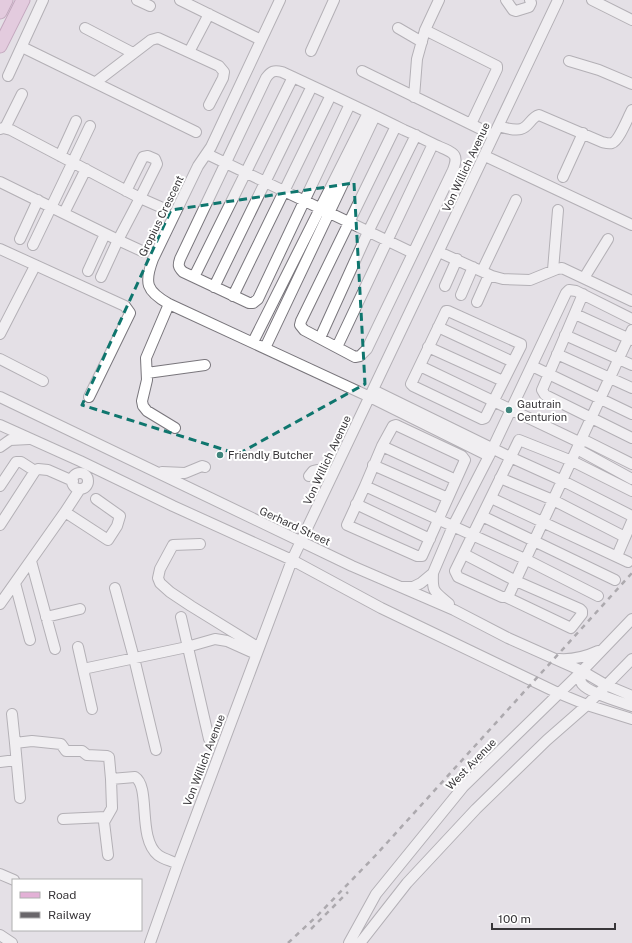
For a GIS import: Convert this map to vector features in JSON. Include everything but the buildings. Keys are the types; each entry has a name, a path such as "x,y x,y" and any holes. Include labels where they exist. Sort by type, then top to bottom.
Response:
{"main road":[{"path":"0,12 6,0"},
{"path":"0,46 22,0"}],"street":[{"path":"8,76 43,0"},
{"path":"138,0 150,6"},
{"path":"180,0 197,4 209,14 261,40"},
{"name":"Gropius Crescent","path":"280,0 207,154 198,166 148,271 147,280 151,291 169,304 371,394 490,452 510,457 632,516"},
{"path":"311,51 334,0"},
{"path":"414,97 416,69 425,30 439,0"},
{"path":"506,0 513,10 516,11 529,7 531,3 530,0"},
{"name":"Von Willich Avenue","path":"152,942 178,864 292,560 302,542 558,0"},
{"path":"592,0 632,20"},
{"path":"189,52 209,14"},
{"path":"85,28 133,52"},
{"path":"398,28 422,42"},
{"path":"425,30 497,66 497,69 471,124"},
{"path":"96,82 133,52 157,37 220,66 224,72 223,78 209,105"},
{"path":"22,47 196,132"},
{"path":"569,62 599,70 632,84"},
{"path":"350,104 258,299 253,303 249,303 183,272 179,268 178,264 225,163 270,73 274,70 282,72 416,135 452,153 456,159 455,163 413,253 363,354 360,356 355,357 304,330 300,325 396,126"},
{"path":"362,71 471,124 496,131 521,129 526,126 535,116 539,115 602,142 609,143 614,142 618,138 632,110"},
{"path":"194,277 292,77"},
{"path":"214,287 312,86"},
{"path":"22,94 3,128 86,169 140,198 165,209"},
{"path":"233,296 331,95"},
{"path":"253,342 324,211 372,114"},
{"path":"60,156 76,121"},
{"path":"33,245 90,126"},
{"path":"563,177 583,133"},
{"path":"320,338 368,232 416,135"},
{"path":"337,347 433,144"},
{"path":"207,154 413,253"},
{"path":"101,277 157,164 155,159 148,156 143,157 126,190"},
{"path":"485,156 632,225"},
{"path":"64,213 86,169"},
{"path":"0,182 144,252"},
{"path":"20,239 38,200"},
{"path":"462,295 482,271 516,200"},
{"path":"553,270 558,210"},
{"path":"265,348 324,211"},
{"path":"88,271 105,234"},
{"path":"584,278 608,238"},
{"path":"0,249 125,306 129,311 130,313 89,397"},
{"path":"439,252 497,278 524,281 562,268 632,301"},
{"path":"445,286 457,259"},
{"path":"0,334 35,266"},
{"path":"477,302 482,271"},
{"path":"402,587 413,587 421,584 433,572 453,526 511,410 566,293 572,290 583,294 632,319"},
{"path":"583,294 542,390 545,395 632,438"},
{"path":"169,304 146,358 146,380 142,401 143,406 147,411 175,428"},
{"path":"447,310 520,344 521,346 485,418 482,419 413,386 412,381 428,348 447,310"},
{"path":"506,597 509,595 516,581 525,559 631,336 574,314"},
{"path":"438,327 513,362"},
{"path":"565,335 632,365"},
{"path":"428,348 503,381"},
{"path":"557,354 632,388"},
{"path":"0,359 44,381"},
{"path":"146,373 205,364"},
{"path":"420,366 580,444 632,464"},
{"path":"532,366 632,414"},
{"name":"Gerhard Street","path":"0,397 158,472 225,506 352,566 454,610 582,671 606,685 632,696"},
{"path":"0,425 110,474 173,506 292,560 381,608 558,693 587,705 632,718"},
{"path":"396,425 464,458 465,460 422,556 417,556 348,526 347,524 373,465 393,426 396,425"},
{"path":"0,447 10,440 31,439"},
{"path":"464,554 516,581 580,609 582,614 571,628 568,628 506,597 502,597 458,577 455,571 517,442 521,440 572,462 632,491"},
{"path":"580,444 632,479"},
{"path":"382,446 456,480"},
{"path":"0,604 80,489 86,487 85,476 80,461"},
{"path":"0,486 16,462 21,462 35,471"},
{"path":"373,465 448,498"},
{"path":"158,472 178,474 206,466"},
{"path":"0,525 35,471 38,469 44,469 73,481"},
{"path":"309,476 317,470 332,476"},
{"path":"80,489 75,487 73,481 74,476 92,477 110,474"},
{"path":"500,478 553,500 625,538"},
{"path":"365,486 525,559 598,596"},
{"path":"491,498 628,562"},
{"path":"65,512 108,540 115,532 120,516 96,499"},
{"path":"356,504 430,538"},
{"path":"482,516 615,580"},
{"path":"617,556 632,521"},
{"path":"200,544 173,545 160,569 158,578 160,583 170,592 258,651"},
{"path":"31,561 55,649"},
{"path":"433,572 433,587 436,594 447,602 454,610"},
{"path":"15,583 30,640"},
{"path":"115,588 134,658 156,750"},
{"path":"46,616 80,610"},
{"path":"181,617 209,739"},
{"name":"West Avenue","path":"349,943 376,894 463,787 582,671 632,619"},
{"path":"83,669 187,647 214,639 223,640 258,651"},
{"path":"78,647 92,709"},
{"path":"552,658 568,660 578,659 601,650"},
{"path":"360,943 407,883 476,809 546,740 587,705 632,659"},
{"path":"582,671 580,679 582,684 598,694 632,706"},
{"path":"12,714 20,798"},
{"path":"15,743 32,741 61,744 66,751 82,751 88,756 109,757 112,808 104,822 108,855"},
{"path":"0,762 16,760"},
{"path":"111,779 137,778 141,787 146,829 154,850 158,855 178,864"},
{"path":"63,819 106,818"},
{"path":"0,874 12,879"},
{"path":"0,935 12,943"}],"highlighted area":[{"path":"354,183 365,384 238,454 82,405 171,210"}],"railway":[{"path":"288,943 318,915 375,856 632,573"},
{"path":"311,929 348,892"}],"place":[{"name":"Gautrain Centurion","path":"509,410"},
{"name":"Friendly Butcher","path":"220,455"}]}
